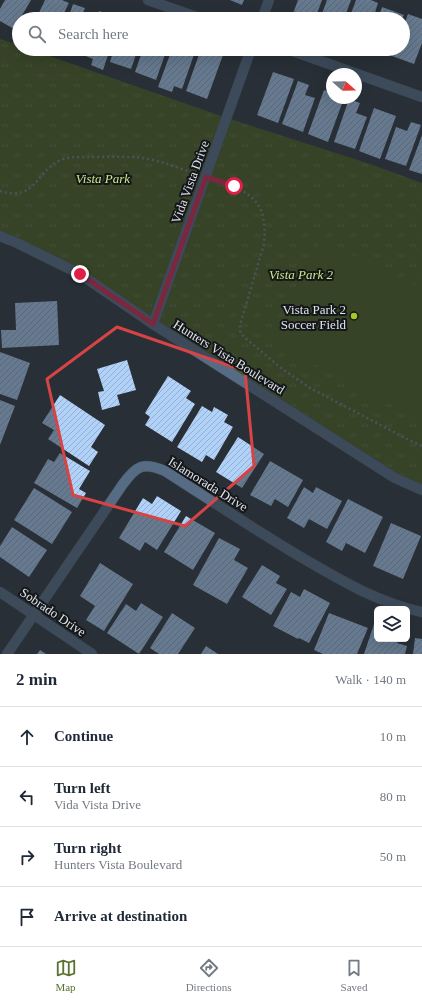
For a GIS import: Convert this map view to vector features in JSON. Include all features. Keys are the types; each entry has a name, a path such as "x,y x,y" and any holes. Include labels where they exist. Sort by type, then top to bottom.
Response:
{"street":[{"path":"148,0 182,12"},
{"path":"265,12 269,0"},
{"name":"Vida Vista Drive","path":"153,324 249,56"},
{"path":"307,56 422,97"},
{"name":"Hunters Vista Boulevard","path":"0,236 80,274 153,324 395,478 422,490"},
{"name":"Islamorada Drive","path":"7,654 131,473 139,468 151,466 165,471 288,550 343,582 381,600 422,612"},
{"name":"Sobrado Drive","path":"0,592 92,654"}],"path":[{"path":"0,191 18,194 27,190 36,183 49,168 60,160 71,157 130,157 144,158 234,186 246,192 257,202 264,218 265,231 264,244 240,325 240,331 281,368 310,388 422,446"}],"highlighted area":[{"path":"117,327 245,371 254,466 185,526 73,495 47,379"}],"green space":[{"name":"Vista Park 2","path":"0,39 12,43 12,56 49,56 227,118 370,164 422,183 422,490 80,274 0,236"},
{"name":"Vista Park 2 Soccer Field","path":"321,240 422,289 422,421 274,343"}],"building":[{"path":"5,0 31,0 24,12 12,12 12,28 0,21 0,9"},
{"path":"45,0 62,0 69,3 64,12 39,12"},
{"path":"230,0 244,0 242,5"},
{"path":"298,0 322,0 318,12 294,12"},
{"path":"327,0 351,0 347,12 323,12"},
{"path":"356,0 371,0 378,3 375,12 352,12"},
{"path":"73,4 85,8 83,12 70,12"},
{"path":"382,7 396,12 380,12"},
{"path":"410,15 422,19 422,43 414,64 392,56 410,56"},
{"path":"86,56 108,56 103,70 91,65 93,59"},
{"path":"112,56 136,56 131,69 110,62"},
{"path":"141,56 165,56 156,80 135,72"},
{"path":"169,56 194,56 182,89 174,86 172,92 158,87"},
{"path":"198,56 223,56 207,99 186,91"},
{"path":"273,72 294,79 278,123 257,115"},
{"path":"298,81 309,85 305,95 315,98 303,132 282,124"},
{"path":"324,90 326,91 326,104 342,104 328,142 308,134"},
{"path":"347,104 360,104 356,113 367,117 355,149 334,142"},
{"path":"374,108 396,116 380,159 359,151"},
{"path":"411,122 421,125 406,166 385,159 396,127 407,131"},
{"path":"422,135 422,174 409,170"},
{"path":"57,301 59,345 2,348 1,330 16,330 15,303"},
{"path":"0,352 30,363 17,400 0,394"},
{"path":"127,360 136,390 117,395 120,405 102,410 98,392 104,391 97,369"},
{"path":"168,376 191,391 186,398 195,404 172,442 145,425 150,417 145,413"},
{"path":"60,395 105,425 91,447 98,452 89,466 48,439 54,430 42,423"},
{"path":"0,400 15,406 0,445"},
{"path":"202,406 212,412 214,407 228,415 224,422 233,427 214,460 206,455 202,462 177,447"},
{"path":"238,437 264,454 242,488 216,472"},
{"path":"60,453 90,471 79,489 86,493 77,508 34,483 48,459 54,462"},
{"path":"270,461 303,480 288,507 275,499 271,506 250,495"},
{"path":"304,487 313,493 316,487 342,501 327,529 309,519 304,528 287,518"},
{"path":"34,488 72,512 52,544 14,520"},
{"path":"157,496 181,511 157,550 145,542 140,551 119,538 143,498 152,504"},
{"path":"348,499 383,517 365,553 346,543 342,551 326,542"},
{"path":"186,516 215,533 193,570 164,552"},
{"path":"391,523 421,536 403,579 373,566"},
{"path":"12,527 47,550 29,577 0,557 0,546"},
{"path":"219,538 240,549 234,560 248,568 227,604 193,585"},
{"path":"100,563 133,584 104,631 86,620 95,606 80,596"},
{"path":"262,565 280,576 276,583 287,589 271,615 242,597"},
{"path":"304,589 330,603 309,643 273,626 291,592 300,597"},
{"path":"141,603 163,617 139,654 107,633 126,604 136,611"},
{"path":"172,613 195,628 178,654 159,654 150,648"},
{"path":"329,613 368,628 357,654 323,654 314,650"},
{"path":"374,624 374,642 398,642 407,646 405,654 364,654"},
{"path":"415,638 422,639 422,654 413,654"},
{"path":"206,646 218,654 201,654"},
{"path":"40,650 46,654 37,654"}],"place":[{"name":"Vista Park 2 Soccer Field","path":"354,316"}],"route":[{"path":"80,274 153,324 206,177 234,186"}],"park label":[{"name":"Vista Park","path":"103,178"}]}
